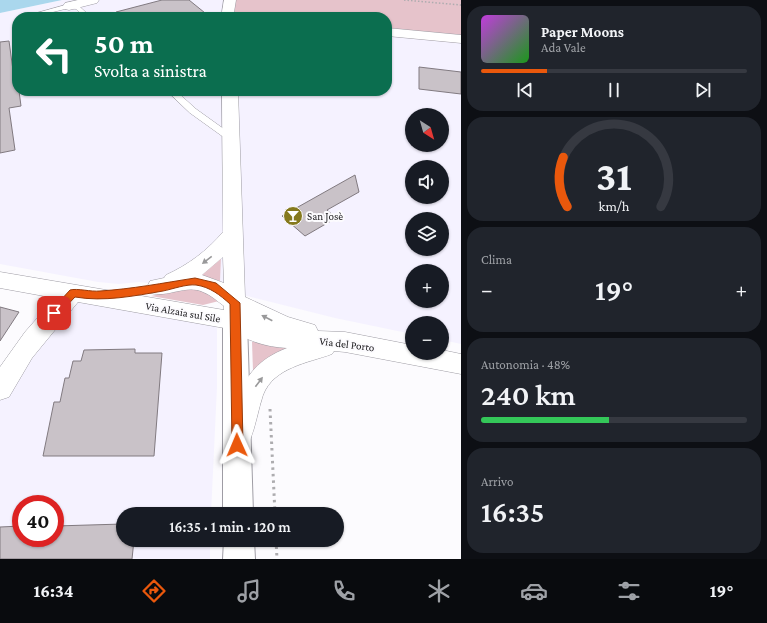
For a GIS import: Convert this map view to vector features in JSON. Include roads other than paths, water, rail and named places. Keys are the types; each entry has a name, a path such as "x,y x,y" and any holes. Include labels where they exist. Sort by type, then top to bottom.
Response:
{"street":[{"path":"69,6 93,0"},
{"path":"228,12 230,0"},
{"path":"392,32 461,39"},
{"path":"230,96 234,232 238,507"},
{"name":"Via Alzaia sul Sile","path":"81,294 137,292 158,287 195,269 211,258 234,232"},
{"name":"Via Alzaia sul Sile","path":"0,280 81,294 235,312"},
{"name":"Via del Porto","path":"158,287 185,282 204,283 221,291 250,331 262,335 275,338 344,342 461,364"},
{"path":"0,389 25,349 44,323 81,294"},
{"path":"237,445 253,389 265,374 284,360 300,352 344,342"},
{"path":"239,547 239,559"}],"lane":[{"path":"45,12 69,6 78,8 82,12"},
{"path":"176,96 193,111 232,139"}],"water":[{"path":"0,0 62,0 0,13"}],"place":[{"name":"San Josè","path":"293,216"}]}
